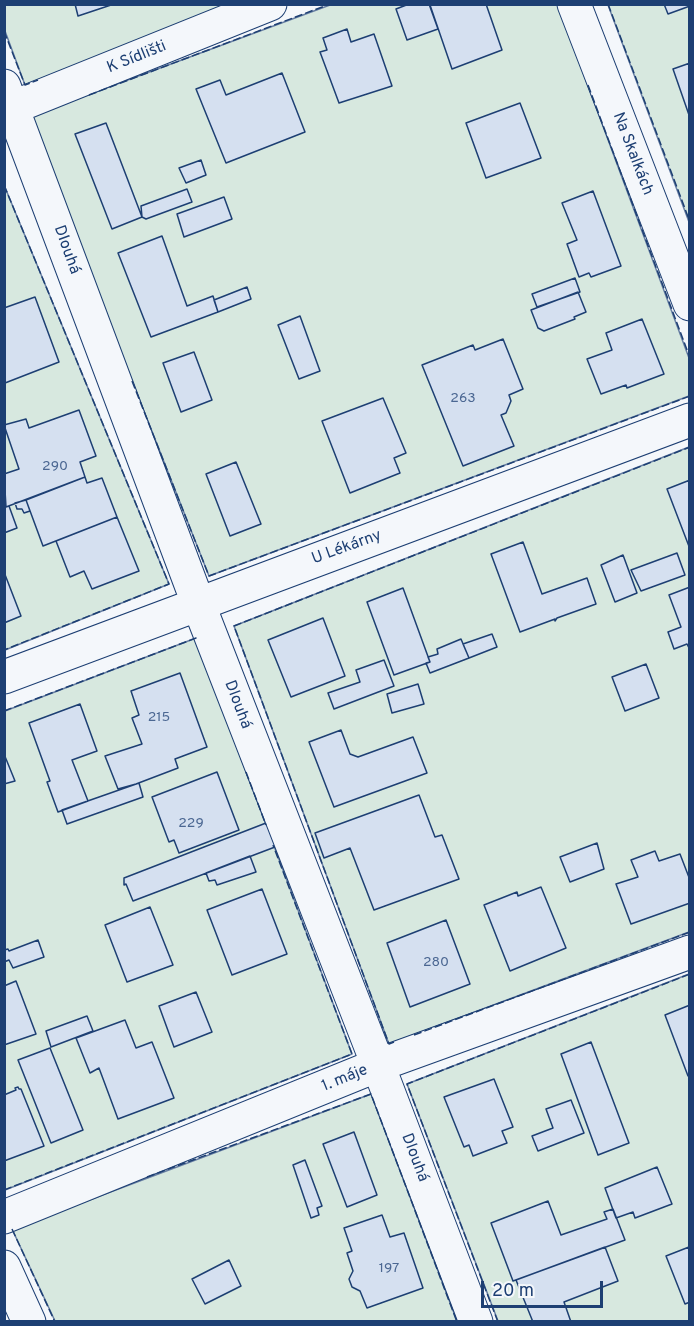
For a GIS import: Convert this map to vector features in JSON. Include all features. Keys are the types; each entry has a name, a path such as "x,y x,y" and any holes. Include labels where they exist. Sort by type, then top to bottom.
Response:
{"street":[{"name":"K Sídlišti","path":"7,101 270,4"},
{"name":"Na Skalkách","path":"574,4 690,304"},
{"name":"Dlouhá","path":"7,101 476,1322"},
{"name":"U Lékárny","path":"4,677 690,420"},
{"name":"1. máje","path":"4,1217 378,1065 690,952"},
{"path":"4,1267 29,1322"}],"shaded area":[{"path":"5,5 231,5 25,85 5,31"},
{"path":"330,5 558,5 689,358 689,396 209,576 28,117"},
{"path":"608,5 689,5 689,222"},
{"path":"4,185 169,584 5,650 4,650"},
{"path":"689,447 689,932 389,1044 234,626"},
{"path":"196,638 352,1054 5,1190 5,711"},
{"path":"689,974 689,1321 498,1321 407,1084"},
{"path":"371,1094 457,1321 55,1321 12,1229"}],"building":[{"path":"75,4 114,4 78,16"},
{"path":"409,4 429,4 438,29 407,40 396,9"},
{"path":"486,4 502,50 452,69 430,5"},
{"path":"664,4 690,4 690,6 668,14"},
{"path":"347,29 351,42 374,34 392,86 339,103 320,52 327,50 323,38"},
{"path":"690,63 690,115 689,115 673,69"},
{"path":"282,73 305,132 226,163 196,89 220,80 226,95"},
{"path":"520,103 541,158 486,178 466,123"},
{"path":"106,123 142,217 112,229 75,134"},
{"path":"201,160 206,175 186,183 179,168"},
{"path":"187,189 192,202 146,219 142,217 141,206"},
{"path":"593,191 621,266 591,277 589,273 579,277 567,244 577,240 562,203"},
{"path":"224,197 232,219 184,237 177,214"},
{"path":"162,236 187,306 213,296 218,312 151,337 118,253"},
{"path":"575,278 580,292 537,307 532,294"},
{"path":"247,287 251,299 218,312 214,300"},
{"path":"578,292 586,312 574,317 575,319 544,331 538,328 531,310"},
{"path":"35,297 59,362 5,383 4,308"},
{"path":"300,316 320,371 299,379 278,325"},
{"path":"642,319 664,374 627,388 626,385 601,394 587,359 612,350 606,333"},
{"path":"503,339 523,389 509,395 511,401 506,413 501,415 514,446 463,466 422,365 473,345 475,350"},
{"path":"194,352 212,400 181,412 163,363"},
{"path":"383,398 406,453 394,458 400,473 350,493 322,421"},
{"path":"79,410 96,456 80,462 85,477 6,507 4,474 19,469 4,425 26,419 29,428"},
{"path":"236,462 261,524 230,536 206,474"},
{"path":"85,477 87,483 102,478 117,517 43,546 26,500"},
{"path":"690,480 690,549 667,489"},
{"path":"26,500 30,511 24,513 22,509 17,509 15,503"},
{"path":"4,503 6,507 9,506 17,528 4,533"},
{"path":"117,517 139,571 92,589 84,571 70,577 56,541"},
{"path":"523,542 542,594 587,578 596,604 520,632 491,554"},
{"path":"677,553 685,575 641,591 631,570"},
{"path":"623,555 637,593 615,602 601,565"},
{"path":"4,572 21,616 4,623"},
{"path":"690,587 690,650 687,644 674,649 668,632 681,627 669,595"},
{"path":"403,588 430,662 394,675 367,602"},
{"path":"323,618 345,676 291,697 268,640"},
{"path":"492,634 497,647 469,658 463,644"},
{"path":"461,639 469,658 430,673 426,663 430,662 428,657 438,654 437,649"},
{"path":"384,660 394,686 334,709 328,693 360,682 356,670"},
{"path":"646,664 659,698 625,711 612,677"},
{"path":"180,673 207,747 175,759 178,768 118,789 105,756 142,744 132,718 139,715 131,691"},
{"path":"418,684 424,704 392,713 387,694"},
{"path":"80,704 97,751 72,760 88,801 58,812 47,782 50,781 29,723"},
{"path":"341,730 350,754 358,757 413,737 427,773 334,807 309,742"},
{"path":"4,754 15,781 4,784"},
{"path":"217,772 239,830 179,853 174,840 169,842 152,797"},
{"path":"139,783 143,797 67,824 62,810"},
{"path":"419,795 435,837 442,835 459,879 374,910 350,848 324,858 315,833"},
{"path":"266,823 276,843 275,847 133,901 126,884 124,885 124,878"},
{"path":"597,843 604,869 570,882 560,857"},
{"path":"655,851 659,861 680,854 690,880 690,903 631,924 616,884 638,877 631,860"},
{"path":"250,856 256,872 217,885 215,880 209,881 206,873"},
{"path":"541,887 566,948 510,971 484,905 517,892 518,896"},
{"path":"262,889 287,954 232,975 207,910"},
{"path":"150,907 173,965 127,982 105,925"},
{"path":"446,920 470,984 410,1007 387,943"},
{"path":"38,940 44,957 13,968 9,960 4,962 4,950 9,951"},
{"path":"16,981 36,1034 4,1045 4,986"},
{"path":"196,992 212,1032 174,1047 159,1006"},
{"path":"690,1005 690,1076 688,1076 665,1015"},
{"path":"87,1016 93,1031 51,1047 46,1031"},
{"path":"125,1020 136,1048 152,1042 174,1098 118,1119 99,1068 90,1073 76,1038"},
{"path":"591,1042 629,1143 598,1155 561,1054"},
{"path":"50,1048 83,1130 51,1143 18,1060"},
{"path":"494,1079 513,1127 502,1131 507,1143 473,1156 469,1145 464,1147 444,1097"},
{"path":"18,1087 21,1089 44,1146 4,1161 4,1095"},
{"path":"571,1100 584,1133 538,1151 532,1136 553,1128 546,1109"},
{"path":"354,1132 377,1195 347,1207 323,1144"},
{"path":"305,1160 322,1206 317,1208 319,1215 311,1218 293,1165"},
{"path":"657,1167 672,1204 635,1218 633,1212 616,1218 605,1188"},
{"path":"548,1201 561,1235 607,1219 604,1212 613,1209 625,1240 513,1281 491,1223"},
{"path":"382,1215 390,1237 404,1233 423,1288 367,1308 360,1291 352,1287 349,1279 353,1271 347,1253 352,1251 344,1228"},
{"path":"605,1247 618,1281 564,1302 571,1322 533,1322 516,1280"},
{"path":"689,1247 690,1302 685,1304 666,1256"},
{"path":"229,1260 241,1286 205,1304 192,1279"}],"fence":[{"path":"89,95 330,4"},
{"path":"608,4 690,222"},
{"path":"4,31 25,85 38,80"},
{"path":"588,85 690,358"},
{"path":"4,185 169,584 4,650"},
{"path":"132,381 209,576 690,396"},
{"path":"394,1042 389,1044 234,626 690,447"},
{"path":"4,711 196,638 196,640"},
{"path":"246,772 266,825"},
{"path":"4,1190 352,1054 273,845"},
{"path":"414,1035 690,932"},
{"path":"498,1322 407,1084 690,974"},
{"path":"147,1177 371,1094 457,1322"},
{"path":"12,1229 55,1322"}]}
